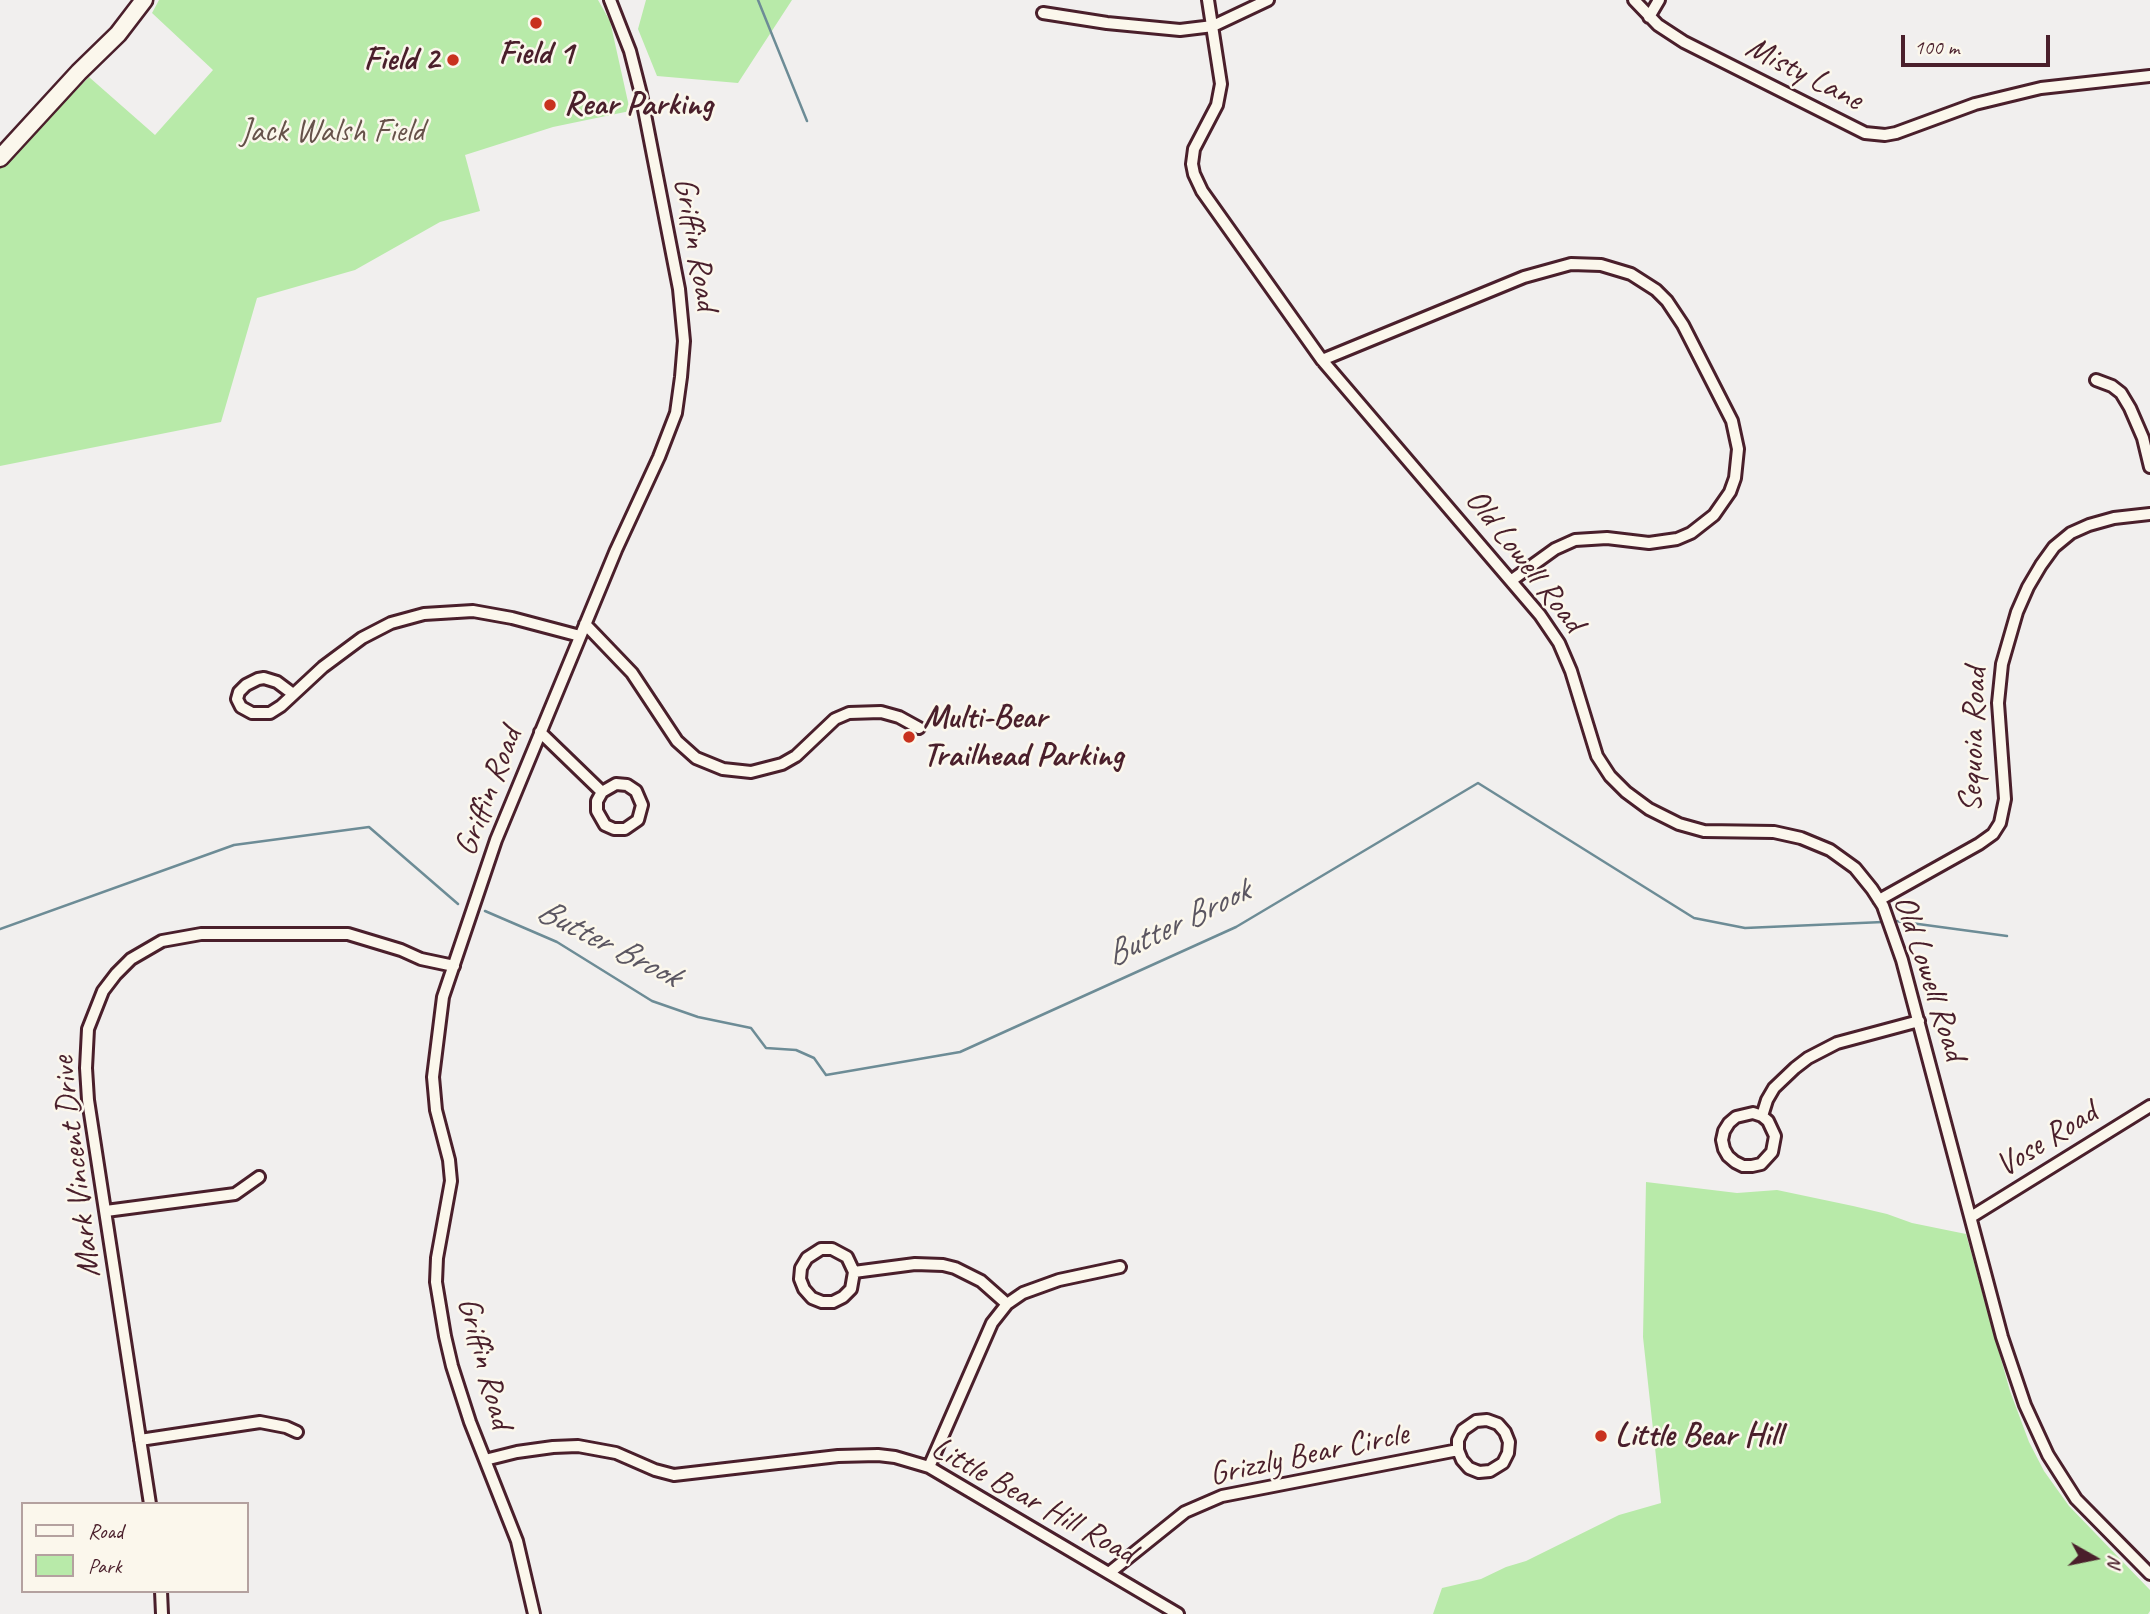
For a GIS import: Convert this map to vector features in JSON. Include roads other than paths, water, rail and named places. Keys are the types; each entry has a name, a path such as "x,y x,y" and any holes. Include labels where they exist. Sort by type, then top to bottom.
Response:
{"main road":[{"path":"0,158 118,34 144,0"}],"street":[{"name":"Griffin Road","path":"534,1614 517,1541 452,1366 436,1282 451,1181 449,1160 436,1110 433,1077 441,1008 496,840 584,624 676,414 684,349 679,289 641,94 630,51 610,0"},
{"name":"Old Lowell Road","path":"1209,0 1221,84 1217,105 1194,149 1192,164 1202,191 1322,360 1540,615 1559,643 1572,671 1597,756 1610,776 1649,809 1679,824 1704,831 1774,832 1801,838 1830,850 1855,868 1879,900 1902,960 2002,1337 2025,1405 2048,1455 2076,1499 2150,1574"},
{"path":"1043,13 1180,30 1213,26 1268,0"},
{"name":"Misty Lane","path":"1634,0 1649,17 1684,42 1865,133 1896,133 1975,104 2041,88 2150,76"},
{"path":"1649,17 1659,0"},
{"path":"1322,360 1524,277 1571,264 1601,265 1623,271 1644,281 1667,301 1683,325 1732,421 1738,464 1730,492 1708,520 1690,533 1649,543 1607,538 1575,540 1555,549 1511,580"},
{"path":"2096,380 2112,386 2130,408 2143,438 2150,467"},
{"name":"Sequoia Road","path":"1879,900 1979,844 1993,834 2000,824 2005,799 1998,703 2002,664 2017,612 2040,565 2054,547 2071,533 2114,518 2150,514"},
{"path":"293,694 277,681 264,678 251,681 239,692 237,699 241,707 251,713 264,715 276,710 323,667 362,638 397,621 424,614 474,611 580,636"},
{"path":"584,624 632,673 677,741 696,758 723,769 751,772 782,764 796,756 835,719 849,713 881,712 900,717 919,728"},
{"path":"540,732 602,792"},
{"path":"621,784 636,791 642,805 638,820 630,827 620,830 605,825 597,811 597,801 602,792 621,784"},
{"name":"Mark Vincent Drive","path":"150,1502 88,1100 88,1029 103,991 131,959 162,942 201,934 348,934 379,942 421,959 454,966"},
{"path":"1762,1116 1774,1088 1808,1058 1837,1043 1919,1021"},
{"name":"Vose Road","path":"1971,1217 2150,1106"},
{"path":"1753,1114 1762,1116 1768,1121 1775,1136 1772,1153 1760,1164 1743,1166 1735,1163 1724,1149 1724,1130 1736,1117 1753,1114"},
{"path":"106,1211 235,1194 259,1177"},
{"path":"827,1248 842,1253 854,1272 851,1289 833,1302 822,1302 812,1297 804,1289 800,1279 807,1258 816,1251 827,1248"},
{"path":"854,1272 915,1264 943,1265 968,1273 1007,1304"},
{"path":"929,1467 992,1324 1007,1304 1023,1293 1059,1280 1120,1267"},
{"name":"Grizzly Bear Circle","path":"1482,1420 1498,1424 1509,1442 1508,1453 1503,1462 1495,1469 1485,1472 1469,1468 1462,1461 1458,1450 1458,1440 1463,1430 1471,1423 1482,1420"},
{"path":"140,1440 260,1422 297,1432"},
{"name":"Little Bear Hill Road","path":"485,1460 517,1452 578,1446 616,1453 674,1475 860,1455 895,1457 929,1467 1178,1614"},
{"name":"Grizzly Bear Circle","path":"1109,1573 1176,1518 1207,1501 1237,1492 1458,1450"},
{"path":"161,1593 162,1614"}],"waterway":[{"path":"758,0 807,121"},
{"name":"Butter Brook","path":"485,911 557,942 652,1001 698,1017 751,1028 766,1048 796,1050 814,1058 826,1075 960,1052 1236,927 1478,783 1694,918 1745,928 1883,922"},
{"name":"Butter Brook","path":"0,929 234,845 369,827 458,904"},
{"name":"Butter Brook","path":"1896,921 2007,936"}],"place":[{"name":"Field 1","path":"536,23"},
{"name":"Field 2","path":"453,60"},
{"name":"Rear Parking","path":"550,105"},
{"name":"Multi-Bear Trailhead Parking","path":"909,737"},
{"name":"Little Bear Hill","path":"1601,1436"}],"park label":[{"name":"Jack Walsh Field","path":"332,132"}]}
